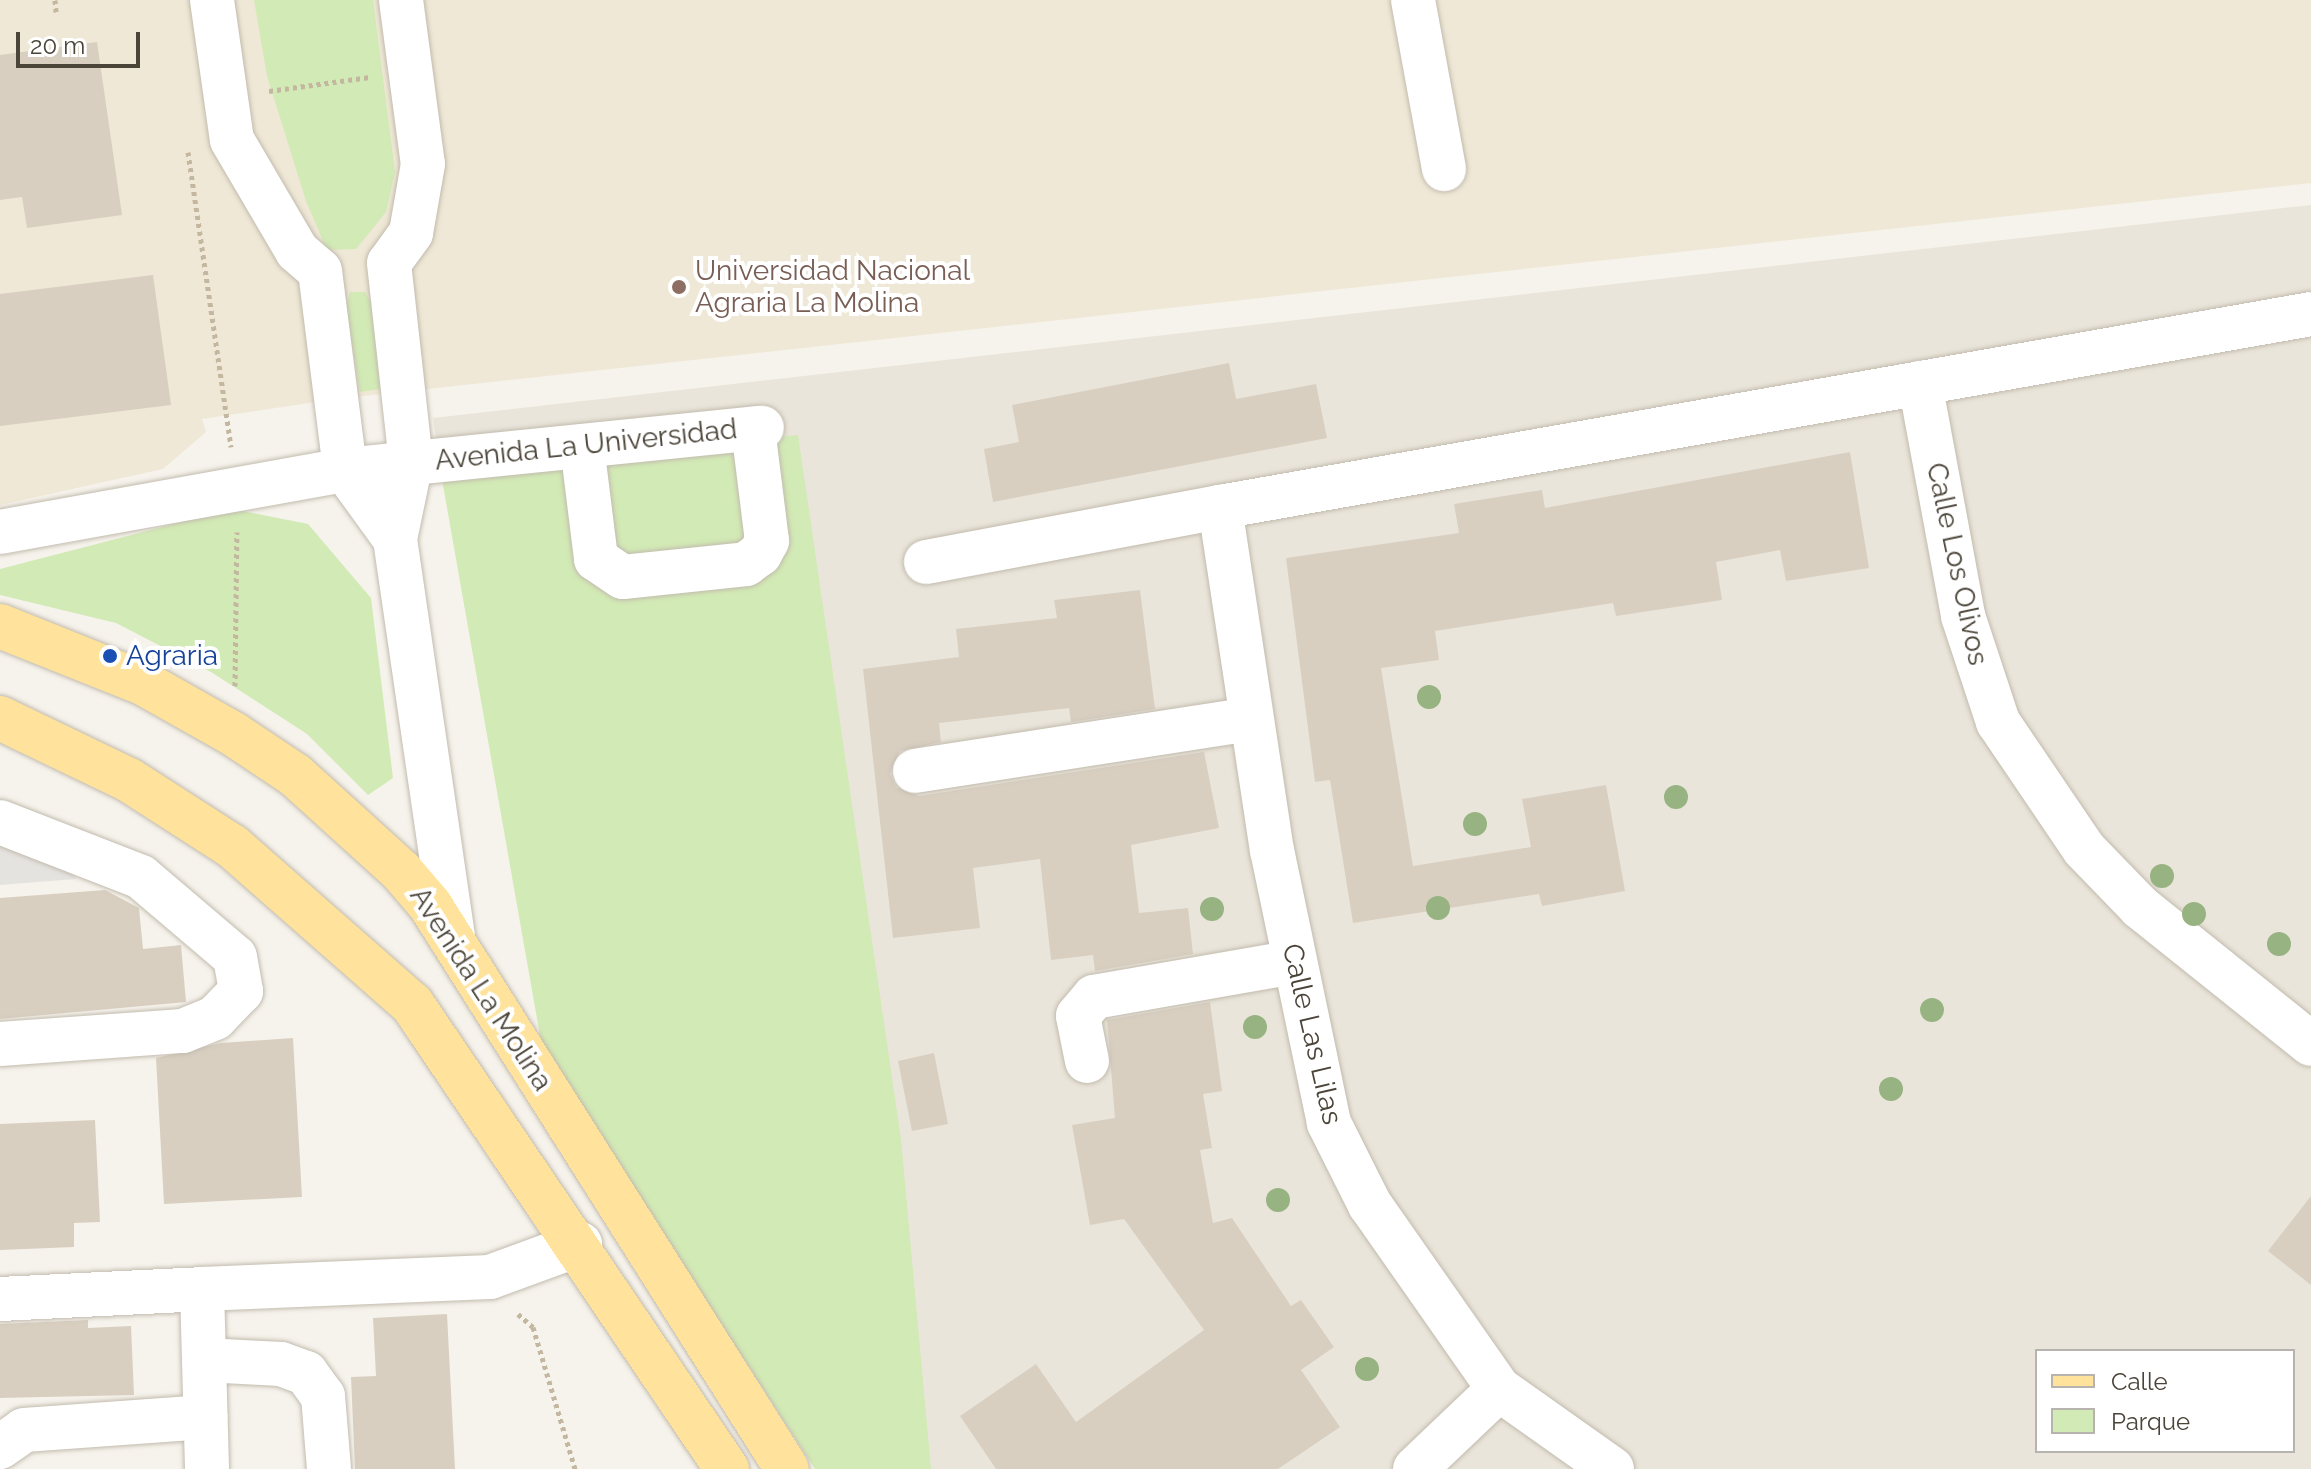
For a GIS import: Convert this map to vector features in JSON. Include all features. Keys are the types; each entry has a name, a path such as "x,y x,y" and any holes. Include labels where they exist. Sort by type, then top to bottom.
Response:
{"main road":[{"name":"Avenida La Molina","path":"0,626 145,684 235,735 362,832 411,882 454,941 787,1469"},
{"path":"0,718 129,780 232,846 412,1004 580,1244 727,1469"},
{"path":"412,1004 441,974 454,941"}],"street":[{"path":"212,0 232,140 249,176 297,251 320,271 357,276 389,263 411,233 422,196 401,0"},
{"path":"1413,0 1444,169"},
{"path":"389,263 411,462"},
{"path":"320,271 345,470"},
{"path":"926,562 1223,504 2311,314"},
{"name":"Calle Los Olivos","path":"1920,383 1963,616 1998,722 2084,849 2131,898 2311,1044"},
{"name":"Avenida La Universidad","path":"0,532 345,470 757,428 767,541 760,554 746,564 623,577 596,559 582,446"},
{"name":"Avenida La Universidad","path":"411,462 395,539 454,941"},
{"name":"Avenida La Universidad","path":"345,470 395,539"},
{"name":"Calle Las Lilas","path":"1223,504 1251,719 1318,1090 1345,1160 1499,1389 1612,1469"},
{"path":"915,771 1251,719"},
{"path":"0,822 141,877 235,957 241,991 215,1018 182,1031 0,1044"},
{"path":"1087,1061 1078,1016 1094,997 1295,962"},
{"path":"0,1299 488,1277 580,1244"},
{"path":"202,1289 207,1469"},
{"path":"204,1360 281,1364 306,1373 323,1396 329,1469"},
{"path":"1415,1469 1499,1389"},
{"path":"0,1447 24,1430 206,1417"}],"path":[{"path":"55,0 56,12"},
{"path":"226,97 411,71"},
{"path":"185,135 237,491 235,735"},
{"path":"488,1277 490,1314 520,1315 533,1327 575,1469"}],"shaded area":[{"name":"Universidad Nacional Agraria La Molina","path":"0,0 2311,0 2311,183 336,399 202,419 206,432 163,469 0,505"},
{"path":"2311,205 2311,1469 815,1469 440,468 433,418"},
{"path":"0,798 46,834 76,879 0,885"}],"green space":[{"path":"254,0 373,0 395,172 386,212 356,249 327,250 306,201 267,76"},
{"path":"350,292 365,292 375,310 387,388 360,392 346,308"},
{"path":"798,435 901,1139 931,1469 815,1469 542,1047 440,468"},
{"path":"232,509 308,524 371,598 393,778 368,795 307,734 211,672 116,623 0,595 0,569"}],"building":[{"path":"97,42 122,215 27,228 22,197 0,200 0,55"},
{"path":"153,275 171,405 0,426 0,294"},
{"path":"1229,363 1236,399 1316,384 1327,438 993,502 984,449 1019,442 1012,405"},
{"path":"1850,452 1869,568 1786,581 1780,550 1716,562 1722,600 1616,616 1613,603 1435,631 1439,660 1381,668 1413,866 1531,847 1522,799 1606,785 1625,891 1542,906 1539,894 1353,923 1330,780 1315,782 1286,558 1459,533 1454,504 1542,490 1545,508"},
{"path":"1140,590 1155,709 1071,722 1069,708 939,723 941,742 900,751 890,774 896,787 919,796 1204,752 1219,828 1131,845 1139,913 1188,908 1193,954 1095,971 1093,955 1051,960 1040,859 973,868 980,928 893,938 863,669 959,657 956,629 1057,618 1054,600"},
{"path":"105,890 139,908 143,949 181,945 186,1002 0,1019 0,898"},
{"path":"1210,1002 1222,1091 1203,1094 1212,1148 1200,1150 1213,1223 1232,1218 1291,1306 1301,1300 1334,1347 1301,1370 1340,1427 1278,1469 996,1469 960,1416 1036,1364 1076,1422 1204,1330 1124,1219 1090,1225 1072,1125 1115,1118 1107,1020"},
{"path":"293,1038 302,1197 164,1204 156,1058 221,1043"},
{"path":"934,1053 948,1124 912,1131 898,1061"},
{"path":"95,1120 100,1222 74,1223 74,1247 0,1250 0,1124"},
{"path":"2311,1196 2311,1285 2268,1251"},
{"path":"447,1314 455,1469 355,1469 351,1377 376,1376 373,1318"},
{"path":"88,1320 88,1328 131,1326 134,1395 0,1398 0,1324"}],"place":[{"name":"Universidad Nacional Agraria La Molina","path":"679,287"},
{"name":"Agraria","path":"110,656"}]}
